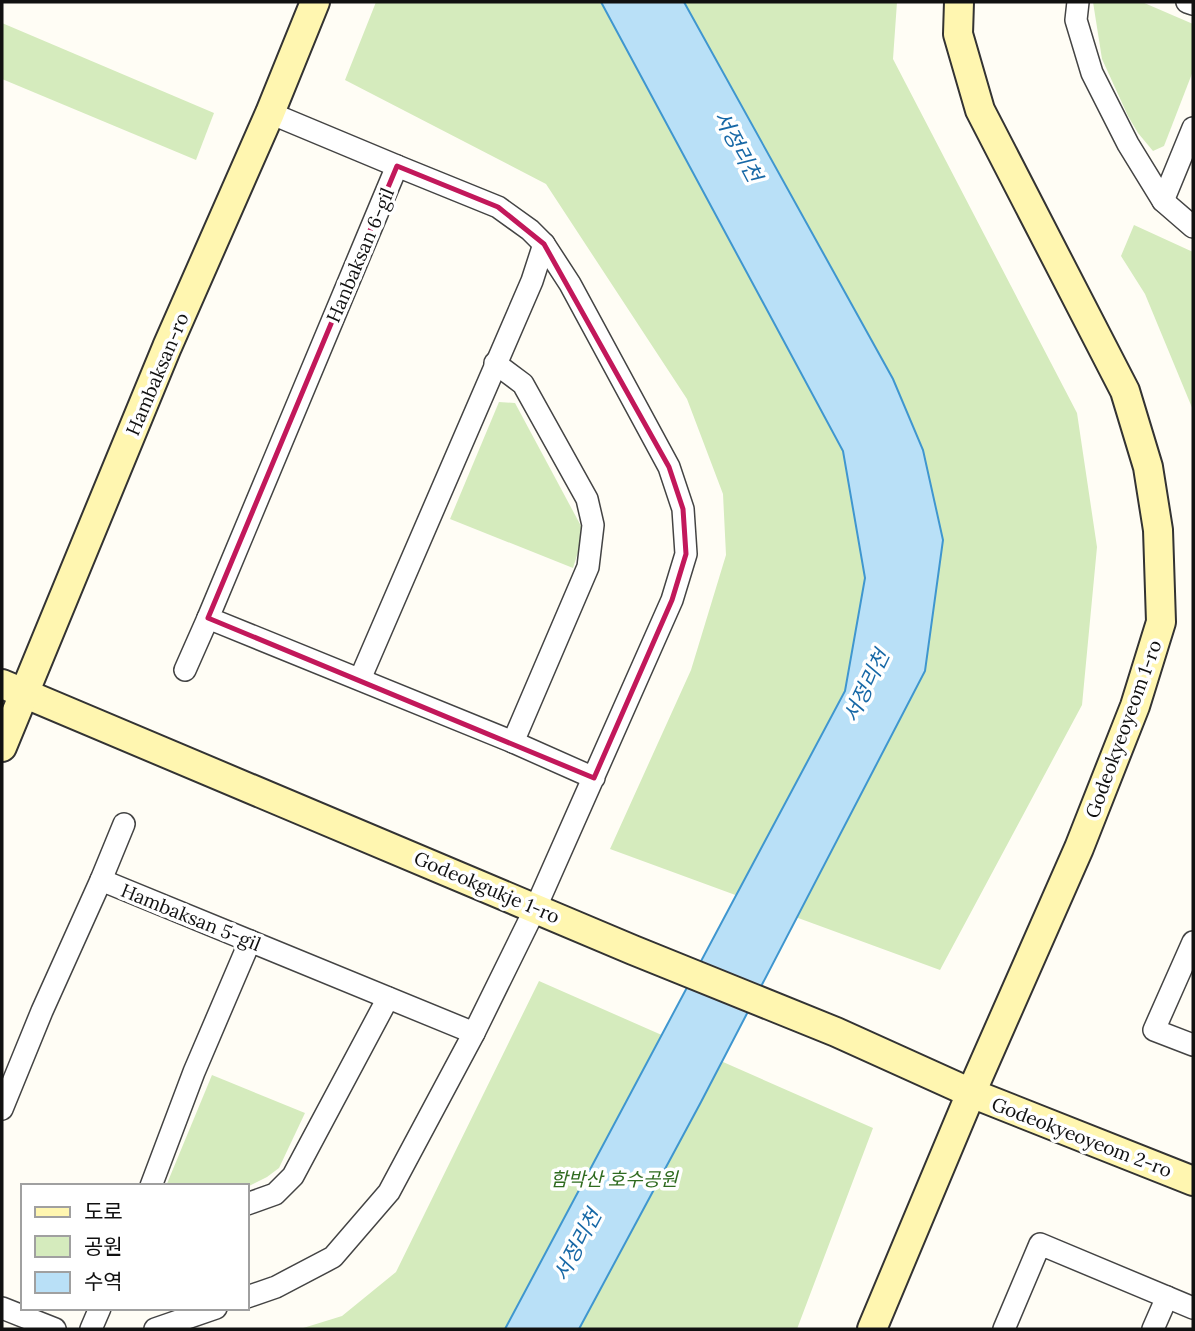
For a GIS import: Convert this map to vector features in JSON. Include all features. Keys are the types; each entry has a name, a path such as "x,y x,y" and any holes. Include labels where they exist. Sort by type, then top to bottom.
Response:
{"street":[{"name":"Hambaksan-ro","path":"2,747 13,688 167,347 270,113 315,2"},
{"name":"Godeokyeoyeom 1-ro","path":"872,1329 971,1093 1079,848 1135,706 1161,622 1158,530 1149,467 1125,391 980,110 958,34 959,2"},
{"path":"1078,2 1076,20 1092,73 1128,144 1163,201 1193,227"},
{"path":"1187,2 1193,4"},
{"path":"270,113 397,166"},
{"path":"1163,201 1193,128"},
{"name":"Hanbaksan 6-gil","path":"185,670 397,166 498,207 530,230 544,244 570,284 669,467 682,509 686,554 672,600 536,907"},
{"path":"360,679 532,281 544,244"},
{"path":"495,363 523,384 587,499 593,526 588,567 513,742"},
{"path":"208,618 513,742 594,778"},
{"name":"Godeokgukje 1-ro","path":"13,688 634,950 836,1032 971,1093"},
{"path":"101,880 124,824"},
{"name":"Hambaksan 5-gil","path":"2,1109 42,1011 101,880 474,1033"},
{"path":"248,1297 276,1287 333,1258 369,1219 389,1192 474,1033 536,907"},
{"path":"151,1184 194,1072 250,941"},
{"path":"1193,942 1154,1030 1193,1045"},
{"path":"248,1204 275,1194 293,1176 388,998"},
{"name":"Godeokyeoyeom 2-ro","path":"971,1093 1193,1181"},
{"path":"1004,1329 1040,1244 1193,1308"},
{"path":"1153,1329 1167,1297"},
{"path":"2,1308 55,1329"},
{"path":"91,1329 99,1310"},
{"path":"155,1329 210,1310"}],"highlighted area":[{"path":"397,166 498,207 544,244 669,467 683,509 686,554 672,600 594,778 208,618"}],"green space":[{"path":"376,2 897,2 893,59 1077,413 1097,547 1082,705 940,970 610,849 691,670 726,555 723,494 687,399 546,184 345,80"},
{"path":"1093,2 1142,2 1193,24 1193,71 1164,146 1153,151 1128,116 1102,59"},
{"path":"2,23 214,113 196,160 2,79"},
{"path":"1134,225 1193,252 1193,410 1145,294 1121,256"},
{"path":"499,402 515,403 581,526 580,546 573,568 450,519"},
{"name":"함박산 호수공원","path":"539,981 873,1128 797,1329 300,1329 342,1316 396,1272"},
{"path":"212,1075 305,1113 279,1168 267,1177 248,1186 248,1184 167,1184"}],"water":[{"name":"서정리천","path":"601,2 684,2 893,379 923,450 943,540 925,671 701,1102 579,1329 505,1329 845,691 865,578 843,451"}]}
